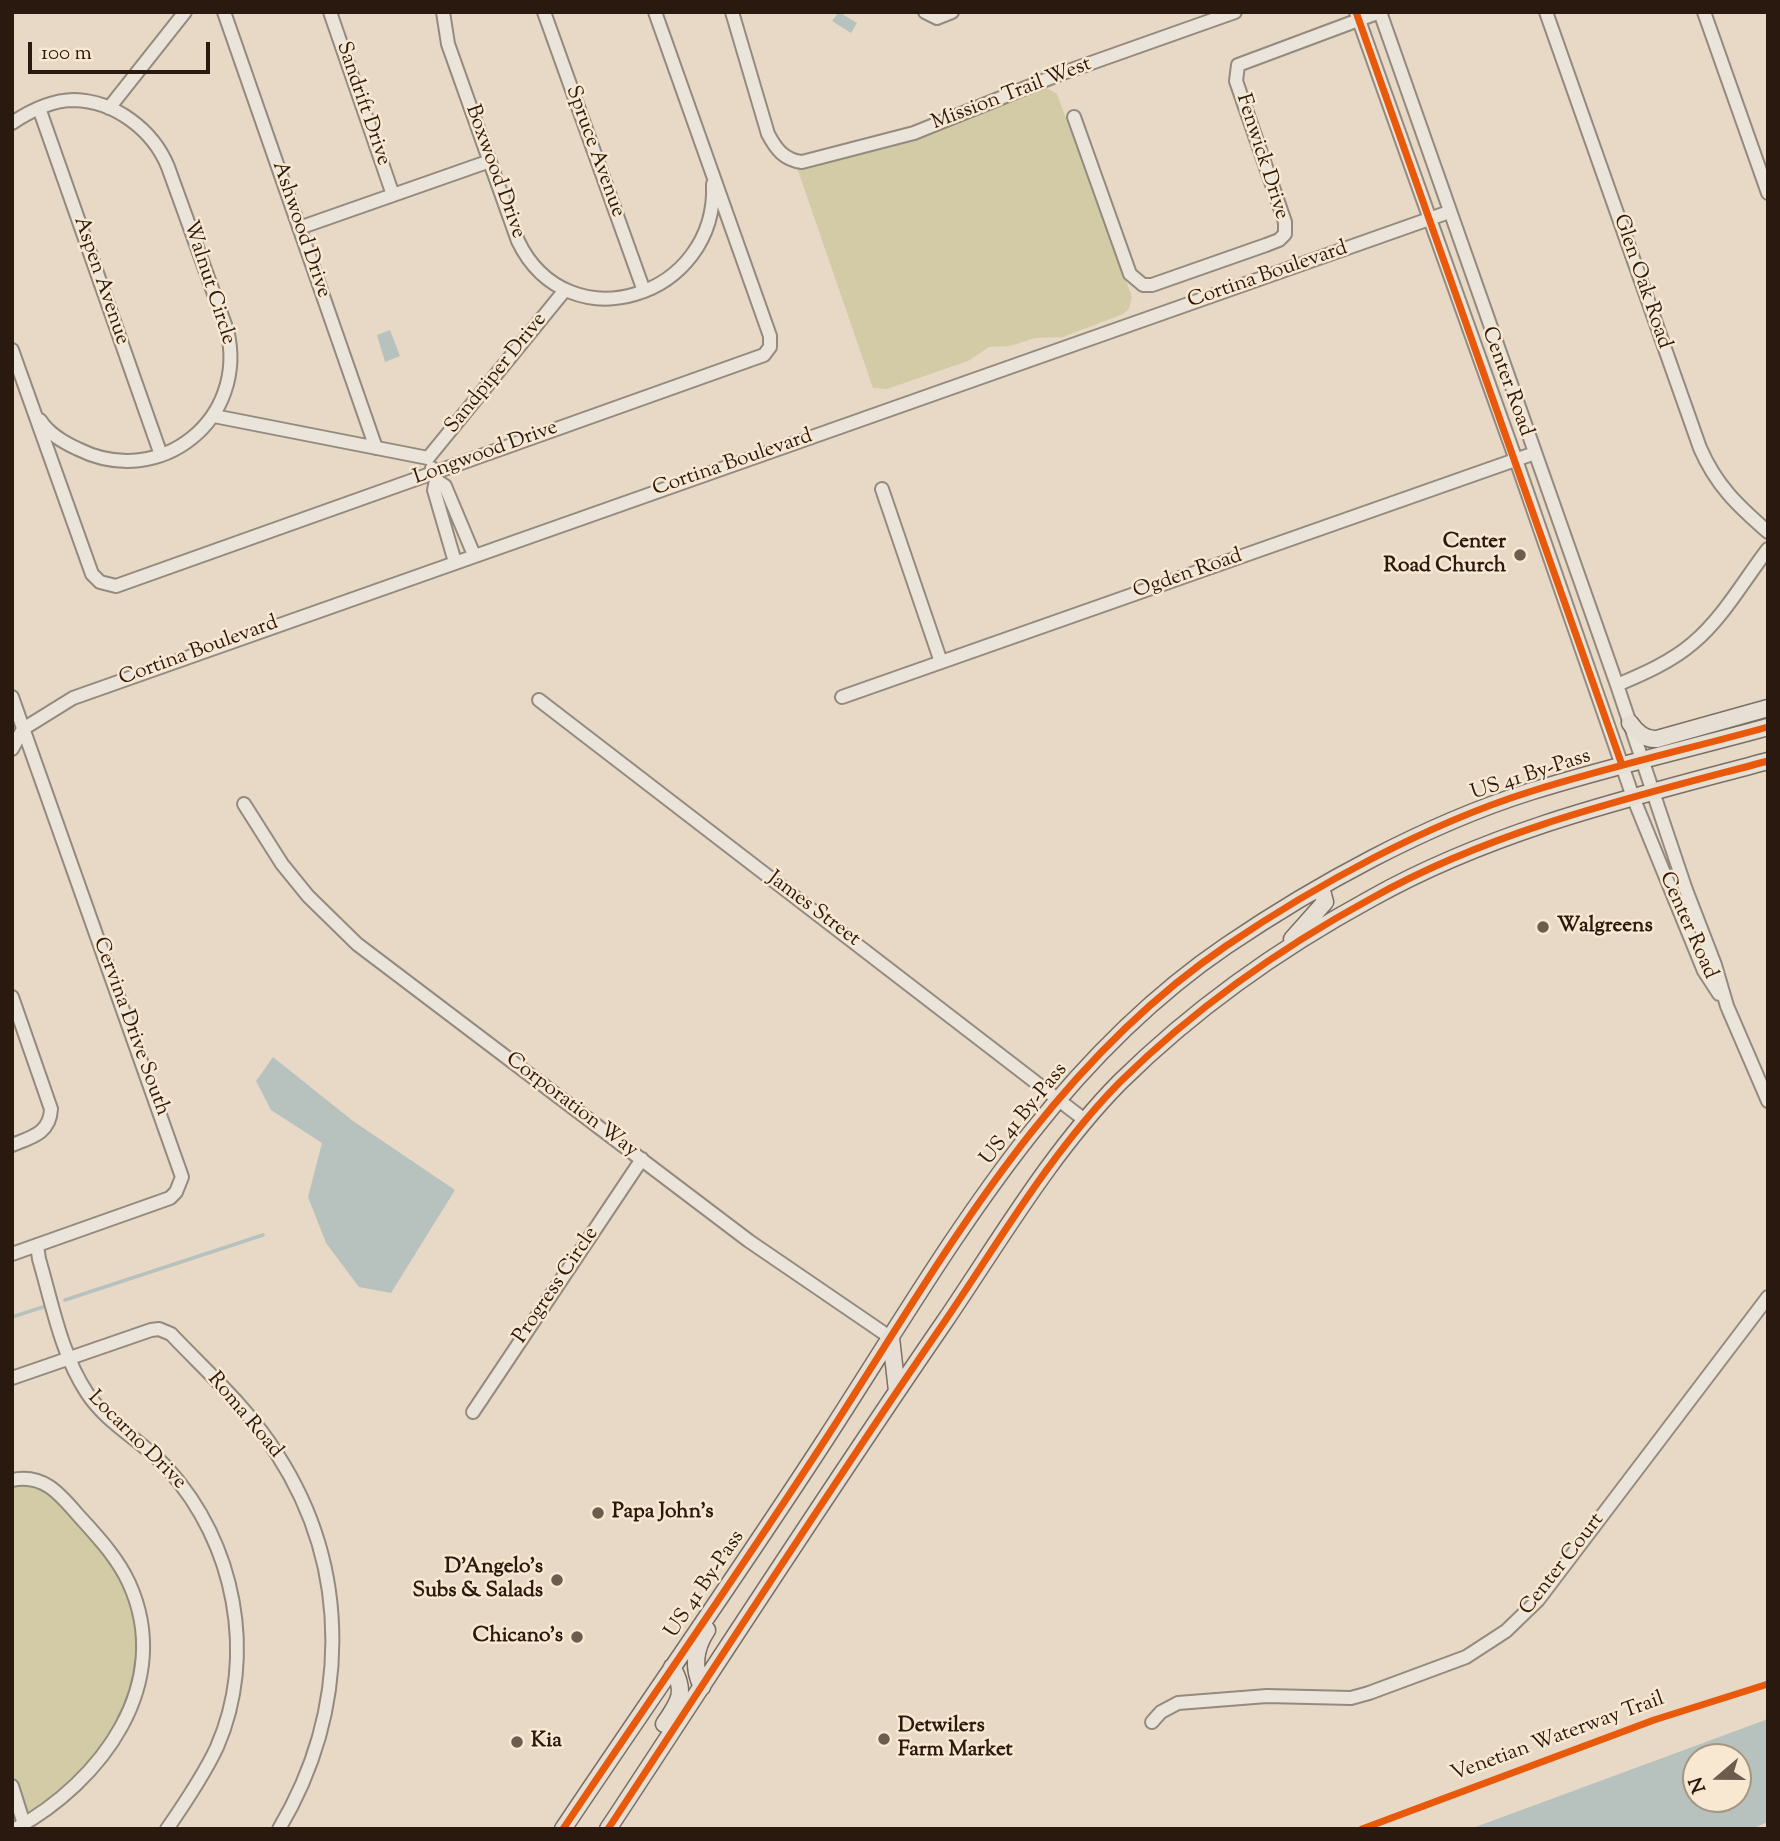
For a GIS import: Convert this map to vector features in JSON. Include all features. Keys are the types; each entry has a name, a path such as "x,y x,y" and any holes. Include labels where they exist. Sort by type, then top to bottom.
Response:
{"main road":[{"path":"1630,723 1640,735 1657,739 1768,709"},
{"name":"US 41 By-Pass","path":"563,1829 805,1471 995,1180 1058,1098 1105,1047 1176,983 1222,948 1374,858 1468,815 1527,792 1768,727"},
{"path":"608,1829 1032,1191 1086,1121 1118,1085 1183,1024 1249,973 1282,952 1375,896 1438,866 1573,814 1768,761"},
{"path":"1282,952 1325,902 1321,887"},
{"path":"891,1338 897,1391"},
{"path":"702,1687 695,1662 701,1639 786,1512 805,1471"},
{"path":"672,1667 702,1687"},
{"path":"595,1829 679,1701 681,1685 672,1667"}],"street":[{"path":"109,108 185,12"},
{"name":"Ashwood Drive","path":"224,12 376,448"},
{"name":"Sandrift Drive","path":"330,12 393,195"},
{"name":"Boxwood Drive","path":"443,12 448,44 522,250 537,270 565,290 608,299 644,291 673,276 698,248 711,215 713,188 710,166"},
{"name":"Spruce Avenue","path":"544,12 644,291"},
{"name":"Longwood Drive","path":"12,350 92,574 108,586 116,586 435,477 759,357 767,352 770,336 656,12"},
{"name":"Mission Trail West","path":"732,12 768,134 786,158 806,162 914,133 1060,74 1235,12"},
{"path":"925,12 937,18 952,12"},
{"name":"Fenwick Drive","path":"1074,117 1130,274 1143,285 1152,285 1266,245 1279,240 1285,234 1285,222 1236,81 1238,65 1357,16 1380,12"},
{"name":"Center Road","path":"1380,12 1643,759 1686,890 1715,965 1727,1006 1768,1101"},
{"name":"Glen Oak Road","path":"1546,12 1700,448 1727,495 1768,531"},
{"path":"1704,12 1768,193"},
{"name":"Center Road","path":"1357,16 1633,797 1704,971 1727,1006"},
{"name":"Walnut Circle","path":"12,123 39,108 59,101 76,100 109,108 144,130 164,157 227,330 231,353 230,375 214,416 192,439 161,455 122,462 89,455 53,434 33,411"},
{"name":"Aspen Avenue","path":"39,108 161,455"},
{"path":"299,228 489,161"},
{"name":"Cortina Boulevard","path":"12,748 18,728 73,698 1450,212"},
{"name":"Sandpiper Drive","path":"428,458 565,290"},
{"path":"214,416 428,458 435,477 434,491 455,562"},
{"name":"Ogden Road","path":"842,697 1535,453"},
{"path":"435,477 445,486 474,555"},
{"path":"882,489 941,662"},
{"path":"1617,685 1676,656 1694,642 1710,626 1768,549"},
{"name":"Cervina Drive South","path":"12,697 18,728 182,1177 180,1185 170,1198 12,1254"},
{"name":"James Street","path":"539,700 1086,1121"},
{"name":"Corporation Way","path":"244,804 291,875 330,919 357,944 748,1241 891,1338"},
{"path":"12,998 51,1108 50,1120 43,1131 37,1136 12,1144"},
{"name":"Progress Circle","path":"472,1412 642,1159"},
{"name":"Locarno Drive","path":"37,1245 69,1359 85,1390 102,1413 160,1461 187,1492 216,1544 231,1592 237,1653 228,1711 216,1749 167,1829"},
{"name":"Center Court","path":"1152,1722 1161,1712 1178,1703 1267,1696 1351,1698 1441,1667 1486,1645 1514,1625 1538,1600 1768,1297"},
{"name":"Roma Road","path":"12,1378 159,1329 171,1334 263,1433 294,1482 317,1540 331,1602 334,1637 332,1676 325,1717 311,1765 295,1803 279,1829"},
{"path":"12,1480 36,1479 49,1486 97,1536 130,1586 140,1618 143,1642 142,1666 130,1713 97,1761 69,1791 19,1826 12,1786"}],"shaded area":[{"path":"839,12 857,23 851,33 832,21"},
{"path":"1047,88 1057,94 1132,297 1129,309 1123,314 1063,337 1035,338 1010,346 989,347 968,361 887,389 873,388 794,159"},
{"path":"390,330 400,356 385,362 377,335"},
{"path":"273,1057 353,1121 455,1190 391,1293 359,1287 326,1243 308,1197 322,1143 271,1110 256,1081"},
{"path":"12,1487 40,1487 49,1494 106,1557 121,1581 131,1605 136,1630 133,1680 114,1728 85,1769 29,1814 22,1804 12,1770"},
{"path":"1768,1719 1768,1822 1751,1829 1470,1829 1682,1751 1682,1813 1752,1813 1752,1743 1703,1743"}],"waterway":[{"path":"65,1300 263,1235"},
{"path":"12,1317 43,1307"}],"cycle path":[{"path":"1356,12 1622,765"},
{"path":"563,1829 760,1538 955,1237 1001,1172 1050,1109 1103,1050 1161,995 1226,946 1297,901 1372,858 1450,821 1559,783 1768,727"},
{"path":"608,1829 1027,1197 1095,1109 1149,1055 1208,1004 1304,937 1419,874 1467,853 1566,817 1768,761"},
{"name":"Venetian Waterway Trail","path":"1362,1829 1654,1720 1768,1684"}],"place":[{"name":"Center Road Church","path":"1520,555"},
{"name":"Walgreens","path":"1543,927"},
{"name":"Papa John's","path":"598,1513"},
{"name":"D'Angelo's Subs & Salads","path":"557,1580"},
{"name":"Chicano's","path":"577,1637"},
{"name":"Detwilers Farm Market","path":"884,1739"},
{"name":"Kia","path":"517,1742"}]}
